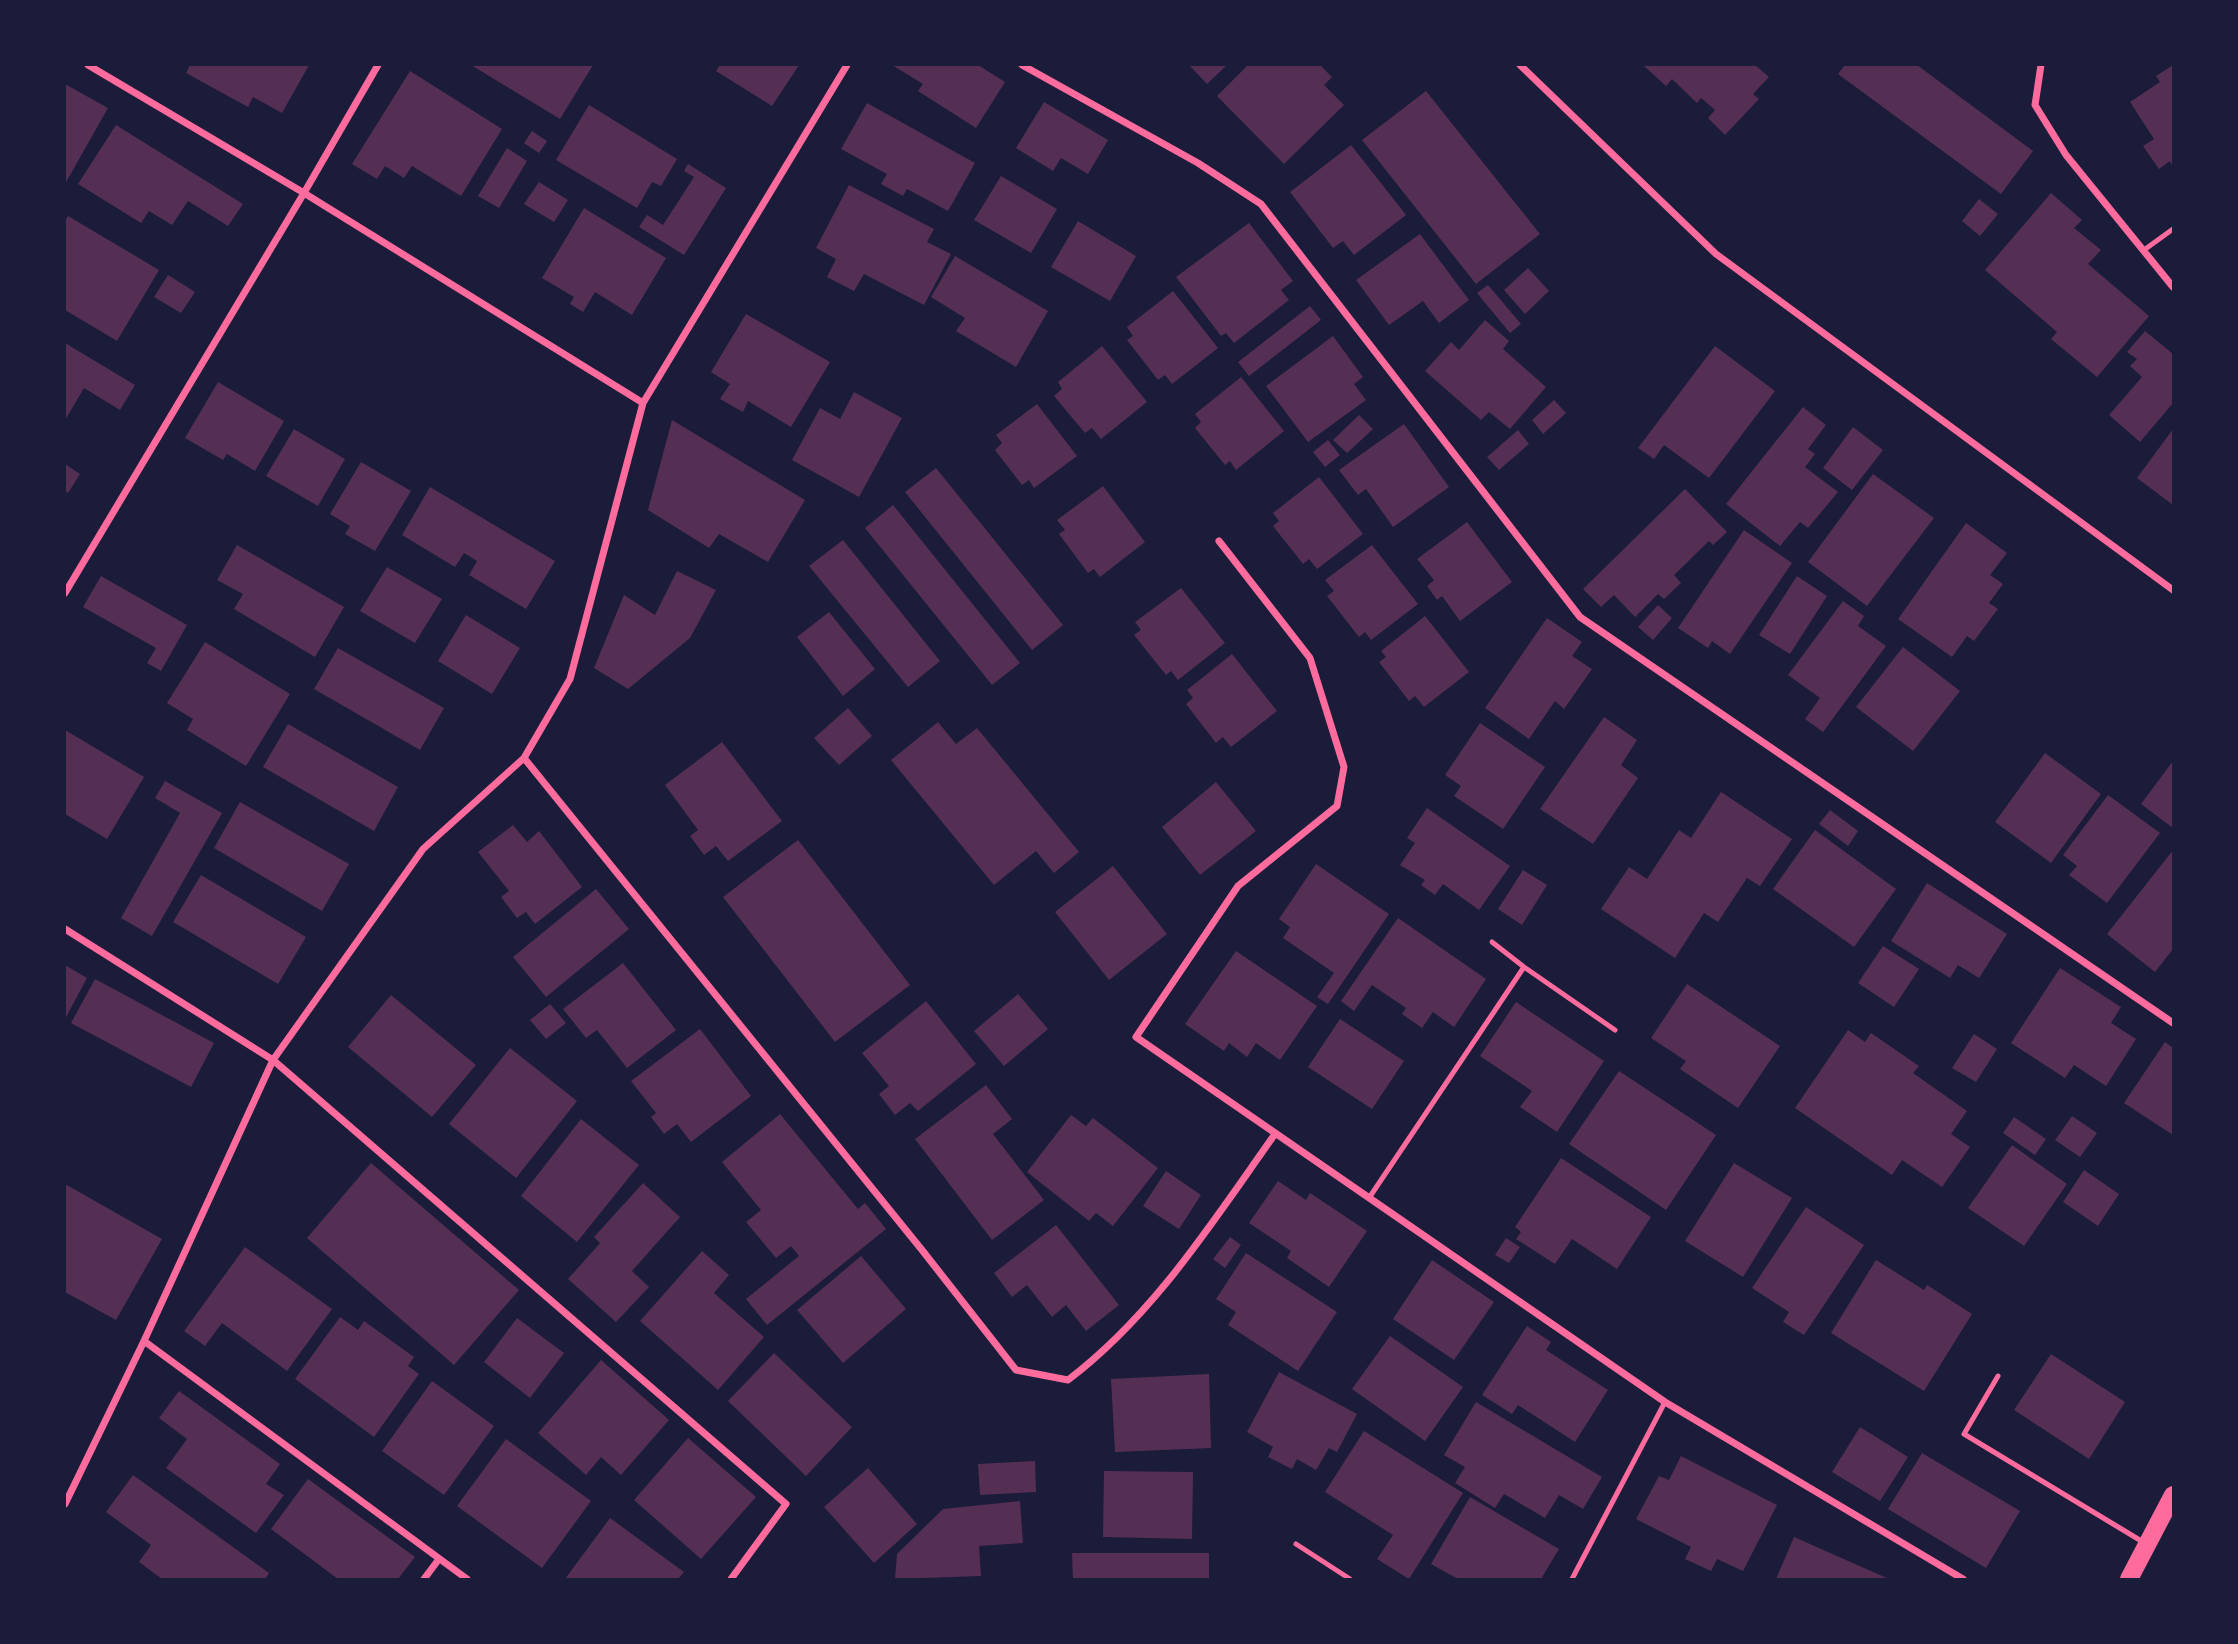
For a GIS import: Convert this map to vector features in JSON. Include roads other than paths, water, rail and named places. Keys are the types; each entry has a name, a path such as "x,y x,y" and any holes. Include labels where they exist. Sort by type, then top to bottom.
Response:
{"main road":[{"path":"2129,1579 2173,1495"}],"street":[{"path":"88,65 304,193 643,403"},
{"path":"65,593 378,65"},
{"path":"65,1504 144,1341 272,1060 424,849 524,758 570,679 643,403 847,65"},
{"path":"1022,65 1198,163 1261,204 1580,617 2173,1023"},
{"path":"1520,65 1716,254 2173,590"},
{"path":"2041,65 2035,106 2066,155 2173,287"},
{"path":"1219,541 1310,658 1345,767 1337,806 1238,886 1136,1037 1665,1402 1963,1579"},
{"path":"524,758 914,1239 1016,1370 1068,1380 1094,1360 1172,1278 1275,1134"},
{"path":"65,929 272,1060 786,1504 731,1579"},
{"path":"144,1341 467,1579"},
{"path":"424,1579 439,1559"}],"lane":[{"path":"2144,250 2173,229"},
{"path":"1492,942 1615,1030"},
{"path":"1369,1198 1524,967"},
{"path":"1998,1376 1964,1434 2147,1544"},
{"path":"1572,1579 1665,1402"},
{"path":"1297,1544 1350,1579"}]}
